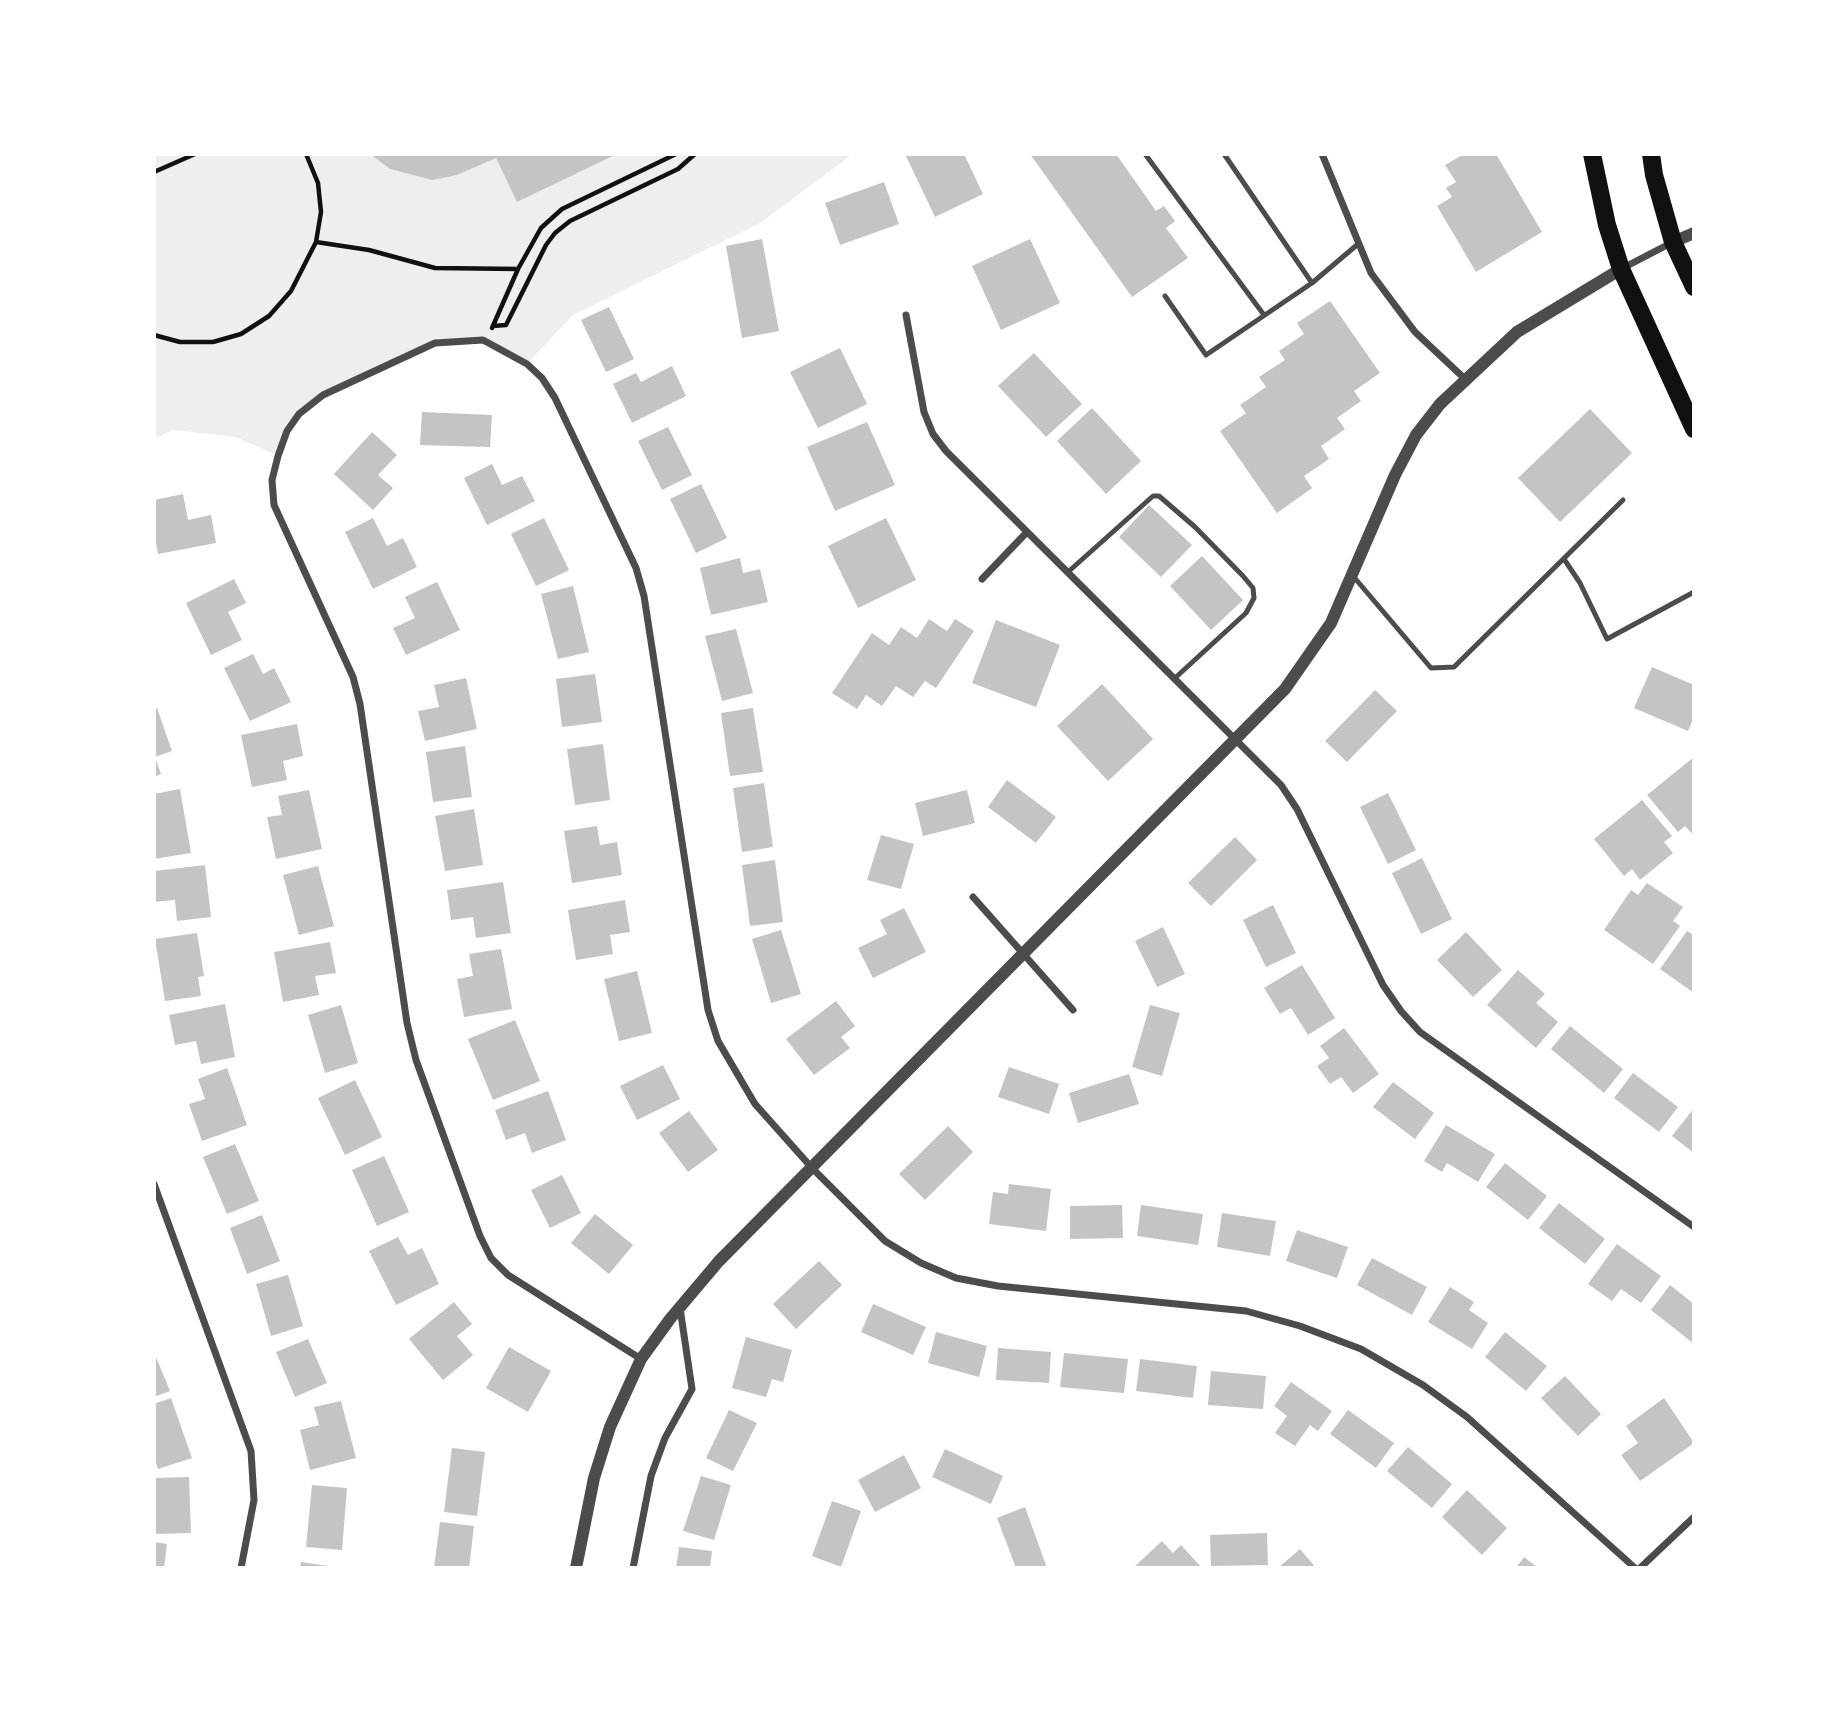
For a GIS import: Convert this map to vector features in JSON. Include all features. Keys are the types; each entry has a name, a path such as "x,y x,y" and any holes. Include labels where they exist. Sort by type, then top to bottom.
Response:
{"main road":[{"path":"1592,154 1607,225 1621,269 1694,429"},
{"path":"1651,154 1654,175 1673,242 1694,287"}],"street":[{"path":"1322,154 1358,244 1389,301 1415,332 1464,378"},
{"path":"576,1568 594,1478 610,1427 641,1359 719,1261 1237,740 1310,658 1331,623 1395,475 1416,435 1464,378 1517,332 1621,269 1694,233"},
{"path":"906,315 924,412 933,434 947,452 1281,785 1297,809 1383,985 1420,1032 1694,1227"},
{"path":"641,1359 508,1275 491,1258 480,1236 416,1060 407,1023 360,704 353,677 274,505 272,480 287,431 299,414 323,395 435,343 483,340 504,349 542,379 555,398 636,568 644,596 708,1010 718,1041 755,1104 812,1168 885,1241 921,1263 956,1278 998,1286 1245,1311 1300,1326 1362,1349 1423,1385 1467,1417 1637,1568 1694,1517"},
{"path":"982,579 1027,532"},
{"path":"973,897 1073,1010"},
{"path":"154,1184 251,1451 254,1500 241,1568"},
{"path":"632,1568 651,1476 665,1438 692,1389 680,1308"}],"lane":[{"path":"1145,154 1264,315"},
{"path":"1224,154 1312,283"},
{"path":"1165,296 1206,355 1312,283 1358,244"},
{"path":"1068,572 1153,496 1159,496 1195,527 1243,576 1253,589 1254,598 1246,613 1175,678"},
{"path":"1353,576 1432,668 1454,667 1623,500"},
{"path":"1564,559 1580,583 1607,639 1694,592"}],"path":[{"path":"154,172 195,154"},
{"path":"483,340 493,326 518,269 541,228 562,209 676,154"},
{"path":"493,326 506,325 546,245 555,233 570,221 678,169 695,154"},
{"path":"154,335 180,342 213,342 241,334 269,316 291,291 316,242 320,202 318,183 308,155"},
{"path":"316,242 369,250 435,268 518,269"}],"shaded area":[{"path":"154,154 370,154 390,169 432,180 496,158 517,202 617,154 853,154 760,223 573,315 527,364 483,340 435,343 323,395 299,414 278,456 236,437 173,430 154,439"}],"building":[{"path":"370,154 617,154 517,202 496,158 457,175 432,180 390,169"},
{"path":"905,154 964,154 983,194 935,217"},
{"path":"1030,154 1116,154 1156,211 1164,206 1175,221 1166,228 1188,258 1132,297"},
{"path":"1464,154 1496,154 1542,232 1476,272 1437,206 1452,197 1446,188 1456,182 1445,165"},
{"path":"884,182 899,224 840,245 825,203"},
{"path":"762,239 779,331 742,338 726,246"},
{"path":"1030,239 1060,303 1001,330 972,266"},
{"path":"1330,301 1380,373 1354,391 1361,401 1337,418 1345,429 1321,446 1329,459 1304,476 1312,488 1277,513 1220,431 1246,413 1240,405 1266,387 1259,377 1285,360 1279,351 1304,334 1297,323"},
{"path":"609,307 634,359 606,372 581,320"},
{"path":"840,348 867,404 818,428 790,372"},
{"path":"1034,353 1082,404 1046,437 998,386"},
{"path":"672,366 686,396 632,423 613,384 636,373 641,382"},
{"path":"1092,408 1141,461 1106,494 1057,441"},
{"path":"1590,409 1632,453 1560,522 1518,478"},
{"path":"422,412 492,415 490,447 420,445"},
{"path":"867,422 895,485 835,511 807,447"},
{"path":"668,427 692,475 662,490 638,441"},
{"path":"372,432 397,455 378,475 393,488 373,510 334,474"},
{"path":"492,464 502,485 522,476 535,501 487,525 464,478"},
{"path":"701,484 727,538 696,553 670,499"},
{"path":"183,494 188,520 211,515 216,543 158,554 154,532 154,500"},
{"path":"1149,505 1192,545 1161,577 1119,537"},
{"path":"373,518 387,546 403,538 417,567 373,589 345,532"},
{"path":"544,518 569,570 536,586 511,534"},
{"path":"886,518 916,580 858,608 828,546"},
{"path":"1202,556 1243,600 1211,630 1170,586"},
{"path":"740,558 743,573 760,569 768,602 711,615 700,568"},
{"path":"234,579 246,603 228,612 242,640 211,655 186,603"},
{"path":"437,582 460,630 406,655 393,628 415,618 405,597"},
{"path":"573,586 589,652 558,659 541,594"},
{"path":"929,619 947,631 955,619 974,631 936,688 925,681 913,697 896,686 882,706 866,695 857,709 832,693 872,633 889,645 901,627 917,638"},
{"path":"996,620 1060,645 1036,707 972,683"},
{"path":"736,629 753,693 722,701 705,636"},
{"path":"253,654 263,674 274,668 291,702 250,721 224,668"},
{"path":"1652,667 1694,685 1694,717 1688,731 1634,708"},
{"path":"595,674 602,722 562,727 556,679"},
{"path":"466,678 477,729 425,741 418,711 439,707 434,685"},
{"path":"1102,684 1153,739 1108,781 1057,726"},
{"path":"1375,690 1397,711 1347,762 1325,741"},
{"path":"157,708 172,751 155,757 161,774 154,777 154,709"},
{"path":"753,708 763,772 730,776 721,713"},
{"path":"297,724 303,756 283,761 287,780 252,787 241,735"},
{"path":"603,744 610,800 575,805 567,749"},
{"path":"465,746 472,797 433,802 426,752"},
{"path":"1694,757 1694,836 1685,826 1678,832 1647,795"},
{"path":"1007,780 1056,817 1036,843 988,807"},
{"path":"764,783 773,847 742,852 733,788"},
{"path":"180,789 191,853 154,859 154,794"},
{"path":"309,790 322,849 276,859 267,817 282,815 278,796"},
{"path":"967,790 975,823 923,836 915,803"},
{"path":"1388,793 1416,850 1388,864 1360,807"},
{"path":"1642,800 1672,836 1664,842 1673,853 1640,880 1632,869 1624,876 1594,839"},
{"path":"474,809 483,865 445,871 435,816"},
{"path":"597,826 600,845 617,842 622,875 572,883 564,831"},
{"path":"881,835 914,844 901,889 867,880"},
{"path":"1235,837 1257,860 1211,906 1188,883"},
{"path":"1422,858 1452,919 1421,934 1392,873"},
{"path":"775,860 783,922 750,926 742,865"},
{"path":"205,865 211,917 177,921 175,900 154,902 154,871"},
{"path":"318,866 334,926 299,935 283,875"},
{"path":"503,882 511,933 476,938 473,917 451,920 447,890"},
{"path":"1647,883 1683,907 1673,921 1680,926 1653,964 1604,930 1631,890 1638,895"},
{"path":"625,900 630,932 610,935 613,954 576,960 568,910"},
{"path":"1273,905 1296,953 1266,967 1243,920"},
{"path":"904,908 926,952 873,978 858,948 887,934 880,920"},
{"path":"1163,927 1185,974 1157,987 1135,941"},
{"path":"781,930 801,994 771,1003 752,939"},
{"path":"1687,931 1694,935 1694,993 1660,969"},
{"path":"1466,932 1502,970 1473,997 1437,960"},
{"path":"197,933 204,976 198,977 201,996 165,1001 155,939"},
{"path":"330,942 336,973 315,976 319,995 283,1002 274,952"},
{"path":"501,949 512,1009 464,1017 457,979 473,976 469,954"},
{"path":"1302,965 1335,1018 1308,1035 1291,1008 1280,1014 1264,988"},
{"path":"1518,970 1545,994 1536,1003 1558,1022 1536,1048 1487,1005"},
{"path":"637,971 652,1033 619,1041 604,979"},
{"path":"836,1001 855,1026 841,1037 850,1048 814,1075 786,1039"},
{"path":"225,1004 235,1057 201,1064 196,1041 175,1045 169,1015"},
{"path":"341,1005 358,1063 325,1073 308,1015"},
{"path":"1150,1005 1180,1013 1162,1076 1132,1067"},
{"path":"515,1020 540,1081 493,1100 468,1039"},
{"path":"1570,1026 1623,1069 1604,1093 1551,1049"},
{"path":"1344,1028 1379,1074 1353,1093 1341,1077 1330,1084 1317,1066 1329,1058 1320,1046"},
{"path":"663,1065 680,1099 637,1120 620,1086"},
{"path":"1009,1067 1059,1084 1049,1114 998,1097"},
{"path":"227,1068 247,1125 202,1141 189,1104 205,1099 198,1079"},
{"path":"1633,1073 1678,1107 1659,1132 1614,1098"},
{"path":"1129,1074 1139,1104 1078,1123 1069,1093"},
{"path":"355,1080 382,1137 345,1155 318,1098"},
{"path":"1393,1082 1434,1113 1415,1139 1373,1107"},
{"path":"548,1091 566,1140 532,1153 525,1133 506,1140 495,1110"},
{"path":"1694,1108 1694,1153 1672,1136"},
{"path":"689,1111 718,1150 688,1172 659,1133"},
{"path":"1446,1125 1495,1154 1478,1182 1447,1163 1442,1172 1424,1161"},
{"path":"948,1126 973,1152 925,1200 899,1174"},
{"path":"235,1144 259,1201 227,1214 203,1157"},
{"path":"384,1156 409,1212 377,1226 352,1170"},
{"path":"1505,1163 1547,1196 1528,1220 1486,1187"},
{"path":"562,1175 581,1213 550,1228 531,1190"},
{"path":"1009,1184 1051,1189 1046,1231 989,1224 993,1192 1008,1194"},
{"path":"1559,1203 1605,1239 1585,1264 1539,1228"},
{"path":"1122,1205 1123,1238 1070,1239 1070,1206"},
{"path":"1141,1205 1203,1214 1198,1245 1137,1236"},
{"path":"1222,1213 1276,1221 1270,1256 1217,1247"},
{"path":"595,1214 633,1245 609,1274 571,1243"},
{"path":"262,1215 280,1261 247,1274 230,1228"},
{"path":"1297,1230 1348,1247 1337,1278 1286,1261"},
{"path":"398,1237 408,1255 422,1248 439,1284 396,1305 369,1251"},
{"path":"1617,1244 1661,1276 1641,1303 1621,1289 1612,1301 1588,1284"},
{"path":"1372,1258 1427,1287 1412,1315 1357,1285"},
{"path":"819,1261 842,1285 796,1329 773,1304"},
{"path":"288,1275 303,1326 271,1336 256,1284"},
{"path":"1670,1285 1694,1304 1694,1344 1651,1310"},
{"path":"1450,1287 1474,1302 1469,1310 1488,1323 1472,1349 1428,1322"},
{"path":"454,1302 472,1324 457,1336 473,1355 443,1380 409,1339"},
{"path":"873,1304 926,1327 913,1355 861,1332"},
{"path":"936,1332 987,1346 979,1377 928,1363"},
{"path":"1505,1332 1547,1366 1526,1391 1485,1357"},
{"path":"746,1337 792,1350 783,1382 772,1379 766,1397 732,1388"},
{"path":"308,1339 327,1383 295,1397 276,1352"},
{"path":"509,1347 551,1371 528,1412 486,1388"},
{"path":"998,1348 1051,1352 1049,1383 996,1380"},
{"path":"154,1352 170,1391 154,1397"},
{"path":"1064,1353 1128,1359 1124,1393 1060,1387"},
{"path":"1140,1359 1197,1366 1193,1398 1136,1391"},
{"path":"1211,1371 1266,1376 1263,1409 1208,1405"},
{"path":"1565,1376 1601,1414 1578,1436 1541,1398"},
{"path":"1291,1382 1332,1411 1318,1431 1310,1425 1295,1446 1275,1433 1287,1416 1274,1406"},
{"path":"171,1398 192,1458 158,1469 154,1456 154,1404"},
{"path":"1664,1398 1694,1443 1640,1481 1621,1455 1638,1443 1626,1426"},
{"path":"341,1401 356,1458 310,1470 300,1430 319,1425 314,1407"},
{"path":"729,1410 757,1423 733,1471 706,1458"},
{"path":"1348,1410 1394,1443 1376,1468 1330,1434"},
{"path":"1408,1447 1452,1484 1432,1508 1387,1471"},
{"path":"452,1448 485,1452 477,1516 444,1512"},
{"path":"945,1449 1003,1476 991,1504 932,1477"},
{"path":"904,1455 921,1488 875,1512 858,1480"},
{"path":"701,1476 731,1485 714,1540 683,1531"},
{"path":"189,1477 191,1533 155,1534 154,1478"},
{"path":"312,1485 347,1488 342,1550 306,1547"},
{"path":"1467,1490 1507,1528 1482,1555 1442,1517"},
{"path":"832,1501 861,1511 841,1567 812,1556"},
{"path":"1025,1507 1047,1568 1016,1568 997,1518"},
{"path":"440,1522 474,1526 469,1568 434,1568"},
{"path":"1267,1533 1268,1565 1211,1566 1210,1535"},
{"path":"1162,1541 1173,1553 1181,1545 1202,1568 1133,1568"},
{"path":"154,1542 167,1544 164,1568 154,1568"},
{"path":"679,1547 712,1551 710,1568 676,1568"},
{"path":"1300,1549 1316,1568 1278,1568"},
{"path":"1524,1557 1538,1568 1516,1568"},
{"path":"301,1562 328,1566 328,1568 300,1568"}]}
